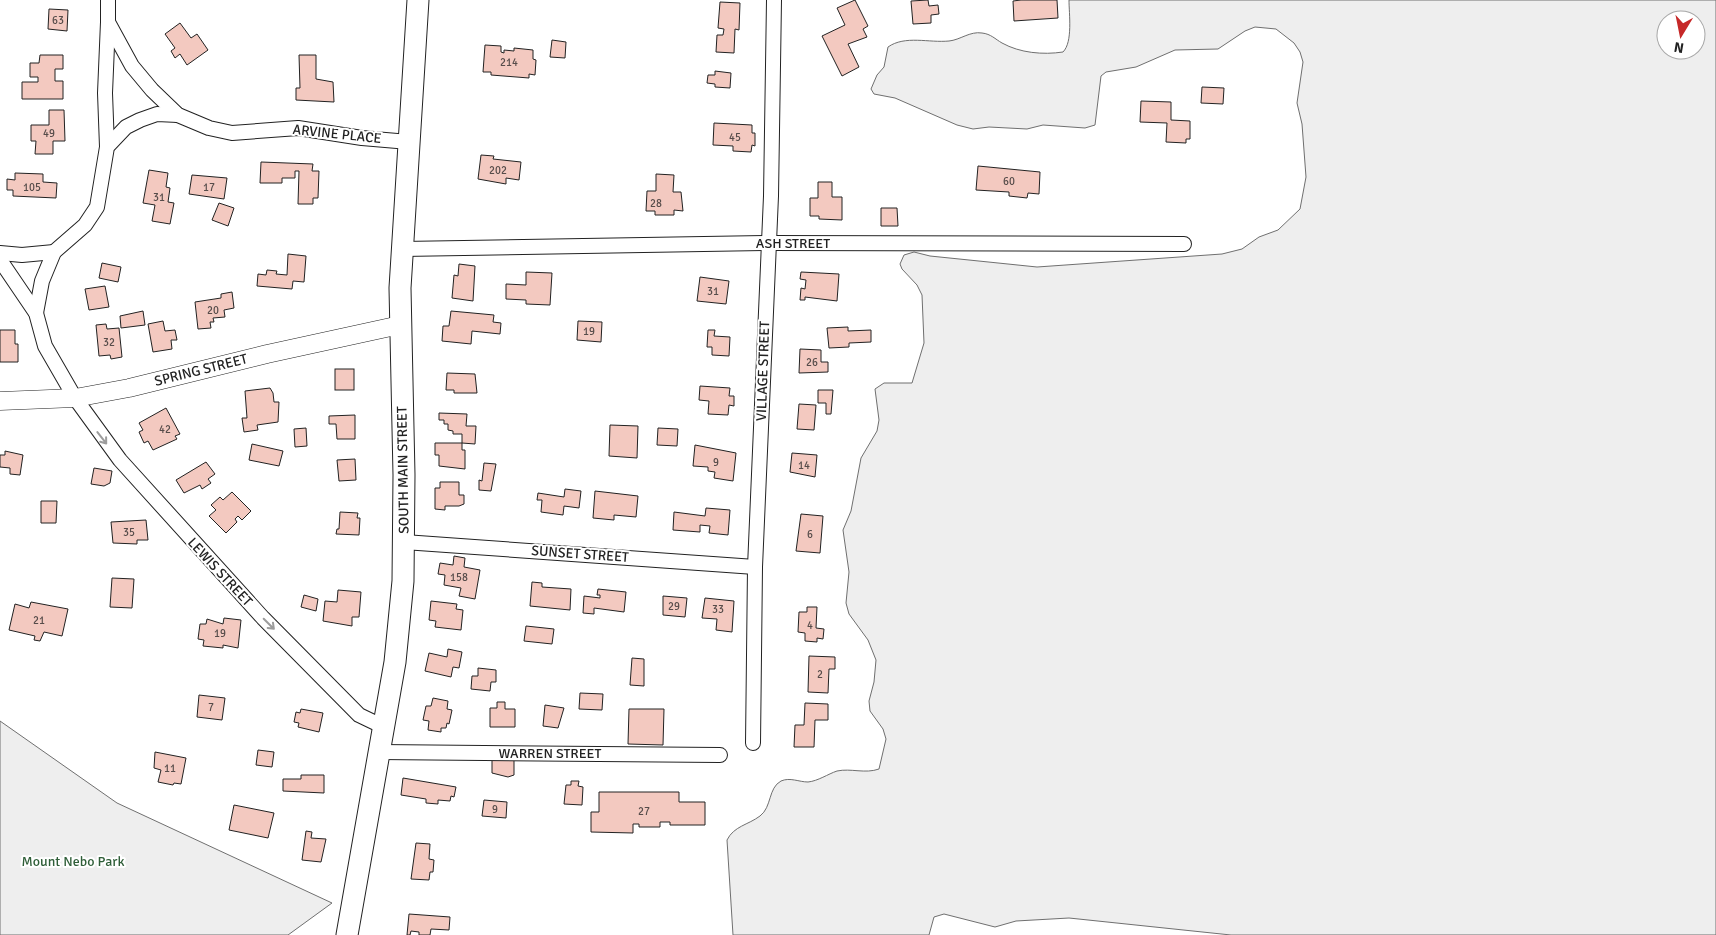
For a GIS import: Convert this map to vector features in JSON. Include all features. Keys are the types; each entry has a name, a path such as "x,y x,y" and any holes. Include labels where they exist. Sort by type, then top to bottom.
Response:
{"main road":[{"name":"SOUTH MAIN STREET","path":"347,935 380,752 399,630 404,542 400,325 402,248 418,0"}],"street":[{"name":"ARVINE PLACE","path":"36,313 42,281 54,252 85,225 97,207 107,148 105,93 108,0"},
{"name":"VILLAGE STREET","path":"753,742 755,567 771,196 774,0"},
{"name":"ARVINE PLACE","path":"108,22 132,66 152,90 178,115"},
{"name":"ARVINE PLACE","path":"107,148 126,127 157,114 178,115 209,128 232,133 298,128 362,138 409,142"},
{"name":"ASH STREET","path":"402,248 768,243 1184,244"},
{"path":"0,253 22,255 54,252"},
{"path":"0,260 36,313"},
{"name":"LEWIS STREET","path":"36,313 45,346 74,398 120,460 222,575 360,715 384,727"},
{"name":"SPRING STREET","path":"0,401 74,398 129,388 267,354 400,325"},
{"name":"SUNSET STREET","path":"404,542 755,567"},
{"name":"WARREN STREET","path":"380,752 720,754"}],"green space":[{"path":"1069,0 1716,0 1716,935 1231,935 1069,918 1016,921 995,927 944,914 934,917 929,935 733,935 727,840 730,835 764,812 774,788 781,781 808,782 837,771 879,769 886,739 883,729 870,711 869,701 874,682 876,660 868,640 849,614 846,603 849,572 843,530 851,511 861,458 877,431 879,420 875,389 884,383 912,383 924,343 922,295 917,285 902,269 900,264 904,255 914,252 930,256 1037,267 1222,254 1242,249 1259,237 1278,230 1300,209 1306,177 1302,124 1297,103 1303,62 1300,52 1294,43 1276,29 1255,27 1245,31 1218,49 1175,50 1136,67 1106,72 1101,76 1095,125 1085,128 1043,125 1027,129 989,127 973,129 957,125 895,98 874,94 871,89 877,75 884,67 888,47 895,43 909,40 949,41 973,33 982,33 1024,51 1040,53 1063,52 1068,42"},
{"name":"Mount Nebo Park","path":"0,721 117,803 332,903 288,935 0,935"}],"building":[{"path":"855,0 868,26 863,29 867,37 848,44 859,67 842,76 822,36 845,25 837,8"},
{"path":"928,0 929,6 938,5 939,14 931,15 931,23 913,24 911,1"},
{"path":"1057,0 1058,18 1014,21 1013,1"},
{"path":"720,2 740,3 739,30 735,29 734,53 716,52 717,35 723,35 724,29 718,28"},
{"path":"49,9 68,10 67,31 48,29"},
{"path":"180,23 191,38 197,34 208,50 187,65 180,54 175,58 171,51 175,48 165,34"},
{"path":"552,40 566,42 565,58 550,57"},
{"path":"485,45 501,46 501,52 504,53 504,50 514,51 514,48 533,50 533,59 536,60 535,75 529,74 529,78 491,75 491,72 483,72"},
{"path":"40,55 63,55 63,69 55,69 55,81 63,81 63,99 22,99 22,82 38,82 38,77 30,77 30,63 39,63"},
{"path":"299,55 316,55 316,79 333,82 334,102 296,100 296,88 300,88"},
{"path":"715,71 731,73 730,88 715,87 715,84 707,83 708,75 715,75"},
{"path":"1202,87 1224,88 1223,104 1201,103"},
{"path":"1141,101 1171,102 1171,120 1190,121 1190,139 1186,139 1186,143 1166,142 1167,123 1140,122"},
{"path":"49,110 64,110 65,141 53,141 53,154 35,154 36,141 31,141 31,125 49,125"},
{"path":"714,123 752,125 752,133 755,133 755,146 752,145 751,152 733,151 733,146 713,145"},
{"path":"481,155 494,156 493,159 521,162 519,180 506,178 506,184 478,179"},
{"path":"261,162 313,164 312,171 319,171 318,198 313,198 313,204 298,204 299,171 295,171 295,178 282,178 282,183 260,183"},
{"path":"978,166 1040,172 1039,194 1028,193 1027,198 1009,196 1009,192 976,190"},
{"path":"149,170 168,173 166,187 170,188 168,202 174,203 170,224 152,221 155,205 143,203"},
{"path":"15,173 43,174 43,182 57,183 56,198 13,196 13,190 7,190 7,179 15,180"},
{"path":"656,174 674,175 673,192 681,192 683,211 674,210 674,215 655,215 655,211 646,211 647,191 656,191"},
{"path":"192,175 227,178 224,199 189,194"},
{"path":"818,182 832,182 832,197 842,197 842,220 819,219 819,216 810,216 810,198 818,198"},
{"path":"219,203 234,208 228,226 212,220"},
{"path":"881,208 897,208 898,226 881,226"},
{"path":"288,254 306,256 304,282 293,281 292,289 257,286 258,274 266,275 267,270 277,271 276,274 287,275"},
{"path":"102,263 121,267 118,282 99,278"},
{"path":"459,264 475,266 473,301 452,298 454,275 458,276"},
{"path":"526,272 552,273 550,305 526,304 526,300 506,299 506,284 526,285"},
{"path":"801,272 839,274 837,301 805,297 805,300 800,300 801,288 805,289 806,280 800,279"},
{"path":"700,277 729,281 726,304 697,301"},
{"path":"105,286 109,307 89,310 85,289"},
{"path":"232,292 234,308 224,310 225,317 213,318 214,322 210,322 211,328 198,329 195,302 221,298 221,294"},
{"path":"143,311 145,325 121,328 120,316"},
{"path":"451,311 494,315 493,322 501,323 500,334 472,331 471,344 442,341 443,326 449,326"},
{"path":"163,321 165,331 175,330 177,340 171,340 172,349 153,352 148,324"},
{"path":"578,321 602,322 601,342 577,340"},
{"path":"106,324 107,329 119,328 122,357 111,359 110,355 99,356 96,325"},
{"path":"848,327 848,331 871,330 871,342 849,343 849,347 829,348 827,328"},
{"path":"0,330 15,330 15,344 18,344 18,362 0,362"},
{"path":"708,330 715,330 714,336 730,337 729,356 712,355 712,347 707,347"},
{"path":"800,349 821,350 821,362 828,362 828,372 799,373"},
{"path":"335,369 354,369 354,390 335,390"},
{"path":"447,373 475,374 477,393 454,393 454,390 446,390"},
{"path":"700,386 730,388 729,396 734,396 734,406 729,405 728,415 708,414 709,401 699,400"},
{"path":"270,388 273,393 274,402 279,402 278,422 257,425 258,430 244,432 242,418 247,418 245,391"},
{"path":"818,390 833,390 831,414 826,414 826,403 818,403"},
{"path":"799,404 816,405 814,430 797,429"},
{"path":"166,408 180,434 175,436 177,439 153,450 148,441 144,443 139,432 143,430 139,423"},
{"path":"439,413 467,414 466,426 476,426 475,444 462,443 462,434 453,434 453,431 448,430 448,424 444,424 444,420 439,420"},
{"path":"355,415 355,439 337,439 336,424 329,424 329,416"},
{"path":"610,425 638,426 637,458 609,456"},
{"path":"306,428 307,446 295,447 294,429"},
{"path":"658,428 678,429 677,446 657,445"},
{"path":"435,443 462,443 462,450 465,450 465,469 439,466 439,455 435,455"},
{"path":"252,444 283,451 279,466 249,460"},
{"path":"695,445 736,453 733,481 714,478 715,472 708,471 708,467 693,466"},
{"path":"5,451 23,455 20,475 10,474 10,468 0,467 0,455 5,455"},
{"path":"792,453 817,455 815,477 790,472"},
{"path":"355,459 356,480 339,481 337,460"},
{"path":"206,462 215,474 208,479 211,483 202,489 200,485 184,493 176,480"},
{"path":"484,463 496,464 491,491 479,490 479,480 482,481"},
{"path":"94,468 112,471 110,483 104,486 91,484"},
{"path":"440,482 459,482 459,495 464,495 464,504 445,506 445,510 435,509 435,488 440,488"},
{"path":"565,489 581,491 579,508 564,506 563,515 541,512 542,500 537,500 538,493 564,497"},
{"path":"595,491 638,496 636,517 614,515 614,520 593,518"},
{"path":"232,492 251,511 242,520 238,516 235,519 237,522 226,533 209,516 216,510 211,505 220,497 223,500"},
{"path":"41,501 57,501 56,523 41,523"},
{"path":"706,508 730,510 728,535 709,533 710,526 700,525 700,532 673,530 674,512 705,516"},
{"path":"340,512 358,513 357,518 360,518 359,535 336,534 337,529 339,529"},
{"path":"801,514 823,516 820,553 796,551"},
{"path":"146,520 148,540 137,540 137,544 113,543 111,522"},
{"path":"454,556 465,558 464,567 480,570 475,599 459,596 461,588 444,585 445,575 438,574 440,563 453,565"},
{"path":"112,578 134,579 132,608 110,607"},
{"path":"532,582 542,583 542,587 571,589 570,610 530,606"},
{"path":"598,589 626,592 624,612 594,608 594,614 583,613 584,596 600,598 600,595 597,595"},
{"path":"338,590 361,592 359,617 352,617 352,626 323,621 325,601 337,602"},
{"path":"304,595 318,599 316,611 301,607"},
{"path":"663,596 687,598 685,617 663,615"},
{"path":"705,598 734,601 732,632 716,630 717,619 702,618"},
{"path":"431,601 457,604 456,609 463,610 461,630 435,627 436,621 429,620"},
{"path":"31,602 68,609 62,636 44,632 40,641 34,640 35,636 9,630 15,604 29,608"},
{"path":"807,607 817,607 816,628 824,629 823,639 817,638 817,642 805,641 805,633 798,632 799,612 807,612"},
{"path":"224,618 241,620 238,648 223,645 223,648 203,646 204,640 198,639 200,624 206,624 207,619 223,624"},
{"path":"526,626 554,629 552,644 524,641"},
{"path":"448,649 462,652 459,668 453,667 451,677 425,671 429,653 447,657"},
{"path":"809,656 835,657 835,669 829,669 828,693 808,692"},
{"path":"632,658 644,659 644,686 630,685"},
{"path":"478,668 496,670 496,682 491,682 490,691 471,689 472,676 478,676"},
{"path":"580,693 603,694 602,710 579,709"},
{"path":"199,695 225,698 222,720 197,717"},
{"path":"433,698 448,701 447,709 452,710 449,724 447,723 446,728 441,728 441,732 428,730 429,721 423,720 426,706 431,706"},
{"path":"497,702 505,702 505,709 515,709 515,727 490,727 490,708 497,708"},
{"path":"805,703 828,704 828,720 815,720 814,747 794,747 795,725 804,725"},
{"path":"545,705 564,708 558,728 543,726"},
{"path":"301,709 323,713 319,732 298,727 299,723 294,722 296,712 300,713"},
{"path":"629,709 664,709 663,745 628,744"},
{"path":"258,750 274,752 272,767 256,765"},
{"path":"155,752 186,758 181,784 174,783 173,785 158,782 161,770 154,768"},
{"path":"492,760 514,760 514,775 508,777 492,773"},
{"path":"301,775 324,775 324,793 283,791 283,779 301,779"},
{"path":"403,778 456,787 454,797 451,796 450,801 438,800 438,804 426,803 426,799 401,795"},
{"path":"571,781 579,781 578,786 583,787 582,805 564,804 566,785 571,785"},
{"path":"599,792 679,792 679,802 705,802 705,825 670,825 670,822 660,822 660,827 639,827 639,824 633,824 633,833 591,832 591,812 599,812"},
{"path":"484,800 507,802 506,818 482,816"},
{"path":"234,805 274,813 268,838 229,830"},
{"path":"306,831 312,832 311,838 326,839 321,862 302,860"},
{"path":"416,843 430,844 429,859 434,860 433,872 430,872 429,880 411,879"},
{"path":"409,914 450,917 449,930 431,929 430,935 419,935 419,932 411,931 410,935 407,935"}]}
